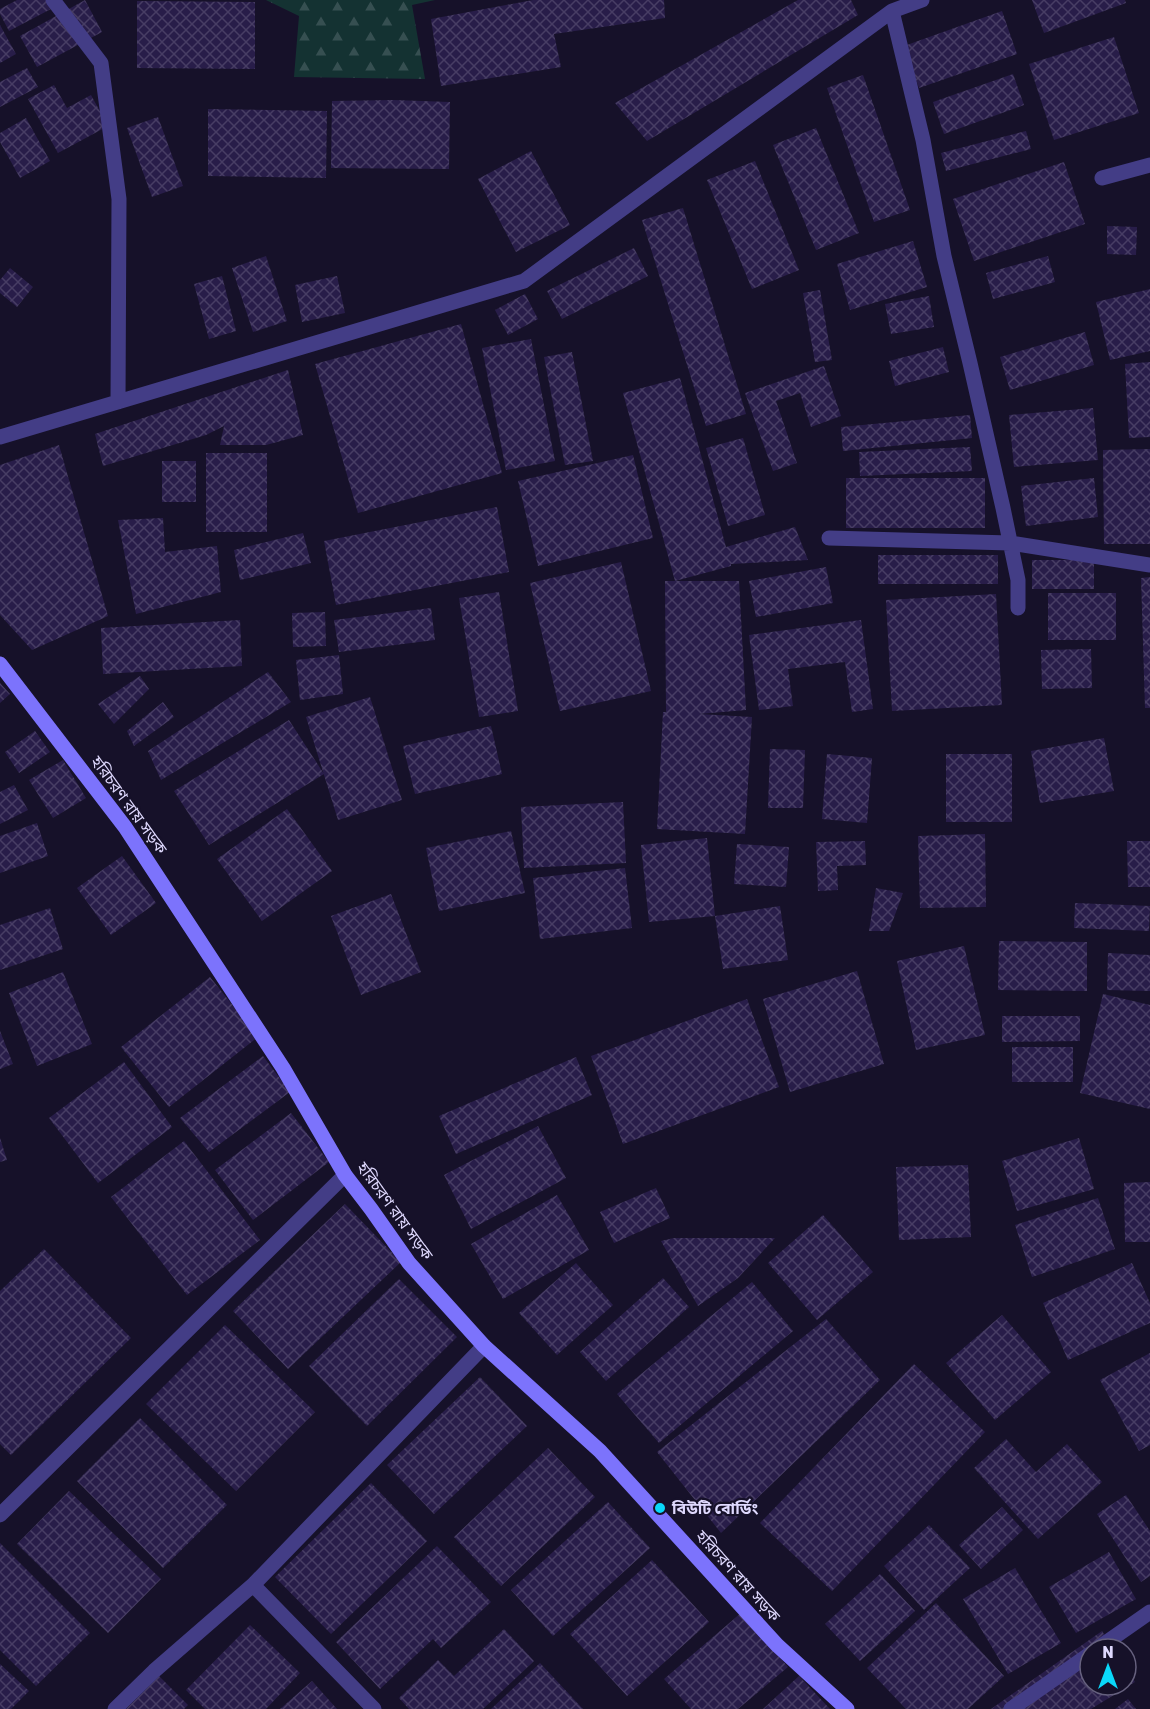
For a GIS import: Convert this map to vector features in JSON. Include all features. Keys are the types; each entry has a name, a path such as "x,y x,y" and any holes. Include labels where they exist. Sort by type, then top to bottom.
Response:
{"main road":[{"name":"হরিচরণ রায় সড়ক","path":"0,664 125,827 283,1068 345,1175 409,1263 484,1346 600,1451 777,1645 847,1709"}],"street":[{"path":"53,0 101,63 119,199 118,402"},
{"path":"0,437 524,281 892,11 922,0"},
{"path":"892,11 923,140 944,256 1018,580 1018,608"},
{"path":"1102,178 1150,165"},
{"path":"829,538 1010,543 1150,565"},
{"path":"0,1515 345,1175"},
{"path":"115,1709 154,1671 253,1585 484,1346"},
{"path":"253,1585 374,1709"},
{"path":"1114,1637 1150,1612"},
{"path":"1011,1709 1078,1662"}],"green space":[{"path":"266,0 435,0 412,5 425,79 294,77 299,16"}],"building":[{"path":"17,0 46,0 51,9 9,31 0,14 0,9"},
{"path":"85,0 102,32 37,67 20,36"},
{"path":"533,0 664,0 665,18 554,34 561,67 441,86 431,19"},
{"path":"798,0 851,0 858,15 647,141 615,103"},
{"path":"1032,0 1125,0 1126,3 1044,33"},
{"path":"137,1 255,2 255,69 137,68"},
{"path":"1002,11 1017,54 919,88 904,46"},
{"path":"0,25 16,54 0,63"},
{"path":"1114,37 1139,113 1054,140 1029,64"},
{"path":"27,68 38,87 0,107 0,82"},
{"path":"1013,74 1024,105 944,134 933,102"},
{"path":"863,75 910,210 874,222 827,88"},
{"path":"54,85 67,108 91,95 108,126 58,153 28,99"},
{"path":"332,101 450,102 449,169 331,168"},
{"path":"208,109 327,111 326,178 208,176"},
{"path":"158,117 183,186 152,197 127,128"},
{"path":"26,118 50,161 20,178 0,142 0,133"},
{"path":"816,128 859,233 816,250 773,145"},
{"path":"1026,131 1031,149 946,171 941,153"},
{"path":"531,151 570,225 516,252 478,179"},
{"path":"755,161 799,270 752,289 707,180"},
{"path":"1064,162 1085,224 974,261 953,199"},
{"path":"683,208 746,414 706,426 642,220"},
{"path":"1107,226 1137,227 1136,255 1107,254"},
{"path":"913,241 927,287 850,310 837,264"},
{"path":"634,248 648,276 562,319 547,291"},
{"path":"266,256 287,321 253,332 232,268"},
{"path":"1048,256 1055,282 993,299 986,273"},
{"path":"10,268 33,287 17,307 0,293 0,280"},
{"path":"222,276 236,331 209,339 194,284"},
{"path":"337,276 345,313 302,322 295,285"},
{"path":"1150,289 1150,351 1110,360 1096,302"},
{"path":"820,290 832,360 815,362 803,293"},
{"path":"525,294 538,319 508,335 495,310"},
{"path":"929,296 934,327 891,334 885,304"},
{"path":"461,324 502,473 358,513 315,364"},
{"path":"1085,332 1094,365 1010,390 1000,357"},
{"path":"531,339 555,461 506,470 482,348"},
{"path":"943,347 949,372 895,386 889,361"},
{"path":"572,352 593,461 565,465 544,357"},
{"path":"1150,362 1150,437 1129,438 1125,364"},
{"path":"824,366 841,416 811,427 800,393 776,401 797,463 773,471 745,393"},
{"path":"288,370 303,435 266,445 220,445 224,426 206,435 103,466 95,434"},
{"path":"680,378 726,547 795,527 808,560 731,564 731,566 675,581 623,393"},
{"path":"1093,408 1098,460 1014,467 1009,415"},
{"path":"970,415 972,438 843,451 841,427"},
{"path":"743,438 765,515 728,526 706,448"},
{"path":"59,445 108,616 32,650 0,615 0,465"},
{"path":"970,447 972,471 860,476 859,452"},
{"path":"1150,449 1150,544 1104,544 1103,450"},
{"path":"206,453 267,453 267,532 206,532"},
{"path":"633,455 653,538 538,566 518,481"},
{"path":"162,461 196,461 196,502 162,502"},
{"path":"846,478 985,478 985,528 846,528"},
{"path":"1094,478 1098,517 1026,526 1021,486"},
{"path":"497,507 509,572 336,605 324,541"},
{"path":"163,518 165,552 217,546 221,592 136,614 118,520"},
{"path":"303,533 311,563 240,580 234,550"},
{"path":"878,555 998,555 998,584 878,584"},
{"path":"1032,560 1094,560 1094,589 1032,589"},
{"path":"621,562 651,691 560,711 530,583"},
{"path":"826,567 833,603 756,617 749,581"},
{"path":"1150,577 1150,708 1145,708 1141,578"},
{"path":"665,581 739,581 746,710 699,714 752,717 745,834 657,829 663,712 666,712"},
{"path":"499,592 518,711 479,717 459,598"},
{"path":"1048,593 1116,593 1116,640 1048,640"},
{"path":"996,594 1002,705 892,711 886,600"},
{"path":"431,608 435,640 339,652 334,620"},
{"path":"325,612 326,646 293,647 292,613"},
{"path":"240,620 242,666 103,674 101,628"},
{"path":"861,620 873,709 852,712 845,662 788,669 793,706 759,710 749,635"},
{"path":"1091,649 1092,688 1042,689 1041,650"},
{"path":"339,655 343,694 300,700 296,660"},
{"path":"268,672 291,702 161,780 148,751"},
{"path":"140,676 149,689 114,724 98,704"},
{"path":"0,683 10,694 0,703"},
{"path":"370,697 402,800 338,820 306,717"},
{"path":"163,702 174,717 134,746 127,731"},
{"path":"289,720 324,774 209,845 174,791"},
{"path":"491,726 502,774 415,794 403,746"},
{"path":"35,731 50,752 19,773 5,752"},
{"path":"1104,738 1114,791 1040,803 1031,751"},
{"path":"770,749 805,750 803,808 768,808"},
{"path":"827,754 872,758 867,823 822,819"},
{"path":"946,754 1012,754 1012,822 946,822"},
{"path":"63,760 86,798 53,818 29,780"},
{"path":"14,785 28,810 0,824 0,792"},
{"path":"623,802 626,863 524,868 521,807"},
{"path":"287,809 332,871 262,921 217,859"},
{"path":"37,823 48,856 0,873 0,836"},
{"path":"511,831 525,893 439,911 426,848"},
{"path":"985,834 986,907 920,908 918,836"},
{"path":"707,838 715,916 649,922 641,845"},
{"path":"865,841 866,865 837,866 838,890 818,891 816,842"},
{"path":"1127,841 1150,841 1150,887 1128,887"},
{"path":"737,844 789,847 786,887 734,884"},
{"path":"122,856 156,903 111,935 77,888"},
{"path":"625,868 632,928 540,939 533,878"},
{"path":"876,888 903,893 889,931 869,931"},
{"path":"391,894 421,972 361,995 331,916"},
{"path":"1075,903 1150,906 1149,931 1074,928"},
{"path":"780,906 788,960 723,969 715,916"},
{"path":"50,908 63,949 0,970 0,925"},
{"path":"999,941 1087,942 1087,991 998,990"},
{"path":"964,946 985,1035 916,1050 897,961"},
{"path":"1108,953 1150,955 1150,991 1107,990"},
{"path":"857,971 884,1064 790,1092 763,999"},
{"path":"63,972 92,1044 37,1066 9,993"},
{"path":"210,977 258,1037 169,1107 121,1047"},
{"path":"1103,994 1150,1005 1150,1109 1080,1093"},
{"path":"747,999 779,1087 623,1144 591,1056"},
{"path":"1002,1016 1080,1016 1080,1041 1002,1042"},
{"path":"0,1031 13,1064 0,1069"},
{"path":"1012,1047 1073,1047 1073,1082 1012,1082"},
{"path":"263,1056 290,1092 209,1152 180,1118"},
{"path":"576,1057 592,1095 456,1154 439,1116"},
{"path":"124,1062 172,1127 98,1183 49,1118"},
{"path":"291,1113 329,1162 253,1220 215,1170"},
{"path":"538,1126 566,1178 471,1229 444,1175"},
{"path":"0,1138 7,1160 0,1162"},
{"path":"1079,1138 1094,1189 1017,1211 1002,1161"},
{"path":"184,1141 260,1240 187,1295 111,1197"},
{"path":"968,1165 971,1237 899,1240 896,1167"},
{"path":"1150,1182 1150,1242 1125,1242 1124,1183"},
{"path":"656,1188 670,1218 614,1243 600,1212"},
{"path":"557,1195 589,1250 503,1299 471,1244"},
{"path":"1098,1198 1115,1249 1032,1277 1015,1225"},
{"path":"345,1204 401,1262 288,1369 233,1311"},
{"path":"823,1215 873,1272 817,1320 768,1263"},
{"path":"674,1238 775,1238 738,1278 698,1306 661,1241"},
{"path":"44,1249 131,1338 11,1455 0,1444 0,1291"},
{"path":"576,1263 613,1305 557,1355 519,1313"},
{"path":"1132,1263 1150,1303 1150,1323 1068,1360 1043,1303"},
{"path":"663,1278 689,1307 606,1381 580,1352"},
{"path":"399,1279 457,1337 367,1426 309,1366"},
{"path":"752,1282 793,1331 659,1443 617,1394"},
{"path":"1002,1315 1051,1372 995,1420 946,1363"},
{"path":"826,1319 880,1380 721,1533 657,1452"},
{"path":"225,1325 315,1412 236,1491 146,1404"},
{"path":"1150,1353 1150,1445 1139,1451 1100,1380"},
{"path":"914,1364 985,1432 832,1591 760,1523"},
{"path":"480,1377 527,1426 434,1514 387,1465"},
{"path":"140,1418 227,1505 163,1568 77,1481"},
{"path":"1006,1439 1036,1472 1067,1444 1102,1482 1038,1539 974,1468"},
{"path":"548,1448 595,1497 501,1586 454,1537"},
{"path":"371,1483 427,1541 331,1634 275,1577"},
{"path":"69,1491 161,1579 108,1633 17,1544"},
{"path":"1126,1495 1150,1531 1150,1576 1141,1582 1097,1514"},
{"path":"608,1502 650,1548 553,1636 511,1590"},
{"path":"1002,1507 1023,1530 981,1569 959,1545"},
{"path":"929,1525 970,1568 924,1610 884,1566"},
{"path":"0,1543 90,1633 36,1686 0,1650"},
{"path":"437,1546 491,1602 441,1648 433,1639 380,1689 336,1642"},
{"path":"1109,1552 1136,1599 1076,1633 1049,1587"},
{"path":"652,1560 709,1622 627,1696 570,1634"},
{"path":"1015,1568 1061,1643 1008,1674 963,1599"},
{"path":"880,1574 915,1611 860,1661 825,1624"},
{"path":"936,1603 1004,1676 968,1709 906,1709 867,1668"},
{"path":"741,1613 788,1667 738,1709 691,1709 664,1679"},
{"path":"250,1625 300,1673 266,1709 205,1709 186,1690"},
{"path":"504,1629 534,1661 483,1709 409,1709 399,1698 438,1660 454,1676"},
{"path":"1102,1631 1106,1637 1093,1637"},
{"path":"1078,1648 1078,1697 1111,1697 1091,1709 991,1709"},
{"path":"540,1663 583,1709 491,1709"},
{"path":"0,1664 29,1691 11,1709 0,1709"},
{"path":"159,1676 188,1705 184,1709 126,1709"},
{"path":"799,1676 830,1709 763,1709"},
{"path":"312,1681 337,1709 280,1709"},
{"path":"1128,1699 1136,1709 1115,1709"}],"place":[{"name":"বিউটি বোর্ডিং","path":"660,1508"}]}
